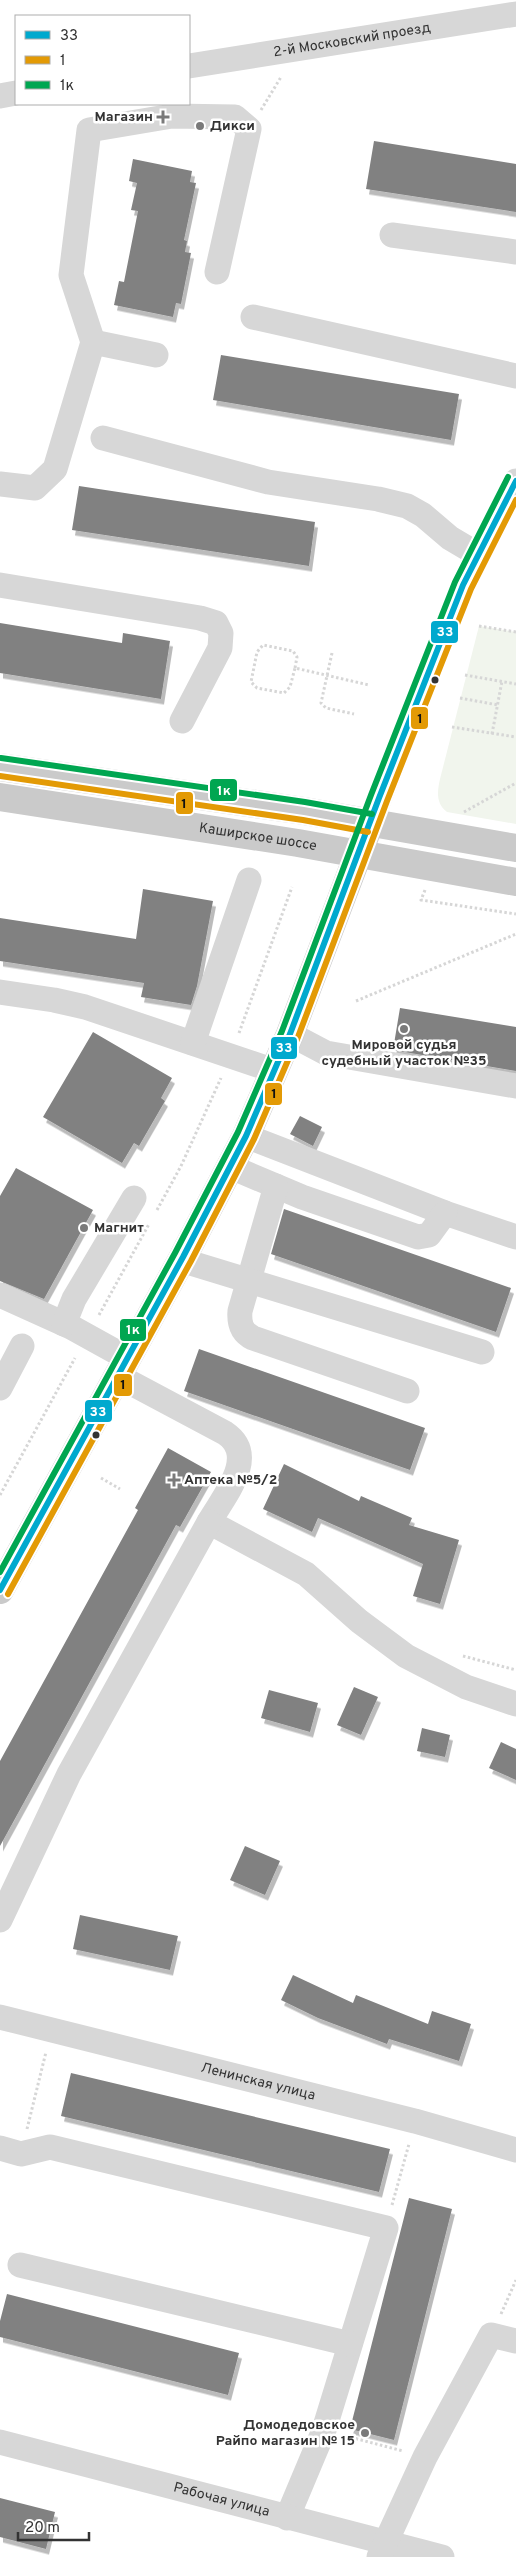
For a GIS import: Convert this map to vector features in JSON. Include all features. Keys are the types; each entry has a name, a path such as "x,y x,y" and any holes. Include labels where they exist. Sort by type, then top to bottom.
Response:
{"main road":[{"path":"0,767 370,823 516,848"},
{"name":"Каширское шоссе","path":"0,797 358,854 516,882"},
{"path":"4,1576 123,1367 231,1167 290,1034 370,823"}],"street":[{"name":"2-й Московский проезд","path":"190,66 516,14"},
{"path":"0,96 15,93"},
{"path":"0,484 35,488 55,469 92,342 71,276 89,130 172,116 234,117 249,129 217,272"},
{"path":"392,235 516,252"},
{"path":"253,317 516,376"},
{"path":"92,342 156,355"},
{"path":"103,438 268,482 378,499 407,506 423,515 450,538 477,554"},
{"path":"370,823 477,554 516,481"},
{"path":"0,585 200,618 216,623 221,633 220,648 182,721"},
{"path":"193,1043 249,880"},
{"path":"0,992 69,1003 275,1070"},
{"path":"290,1034 326,1054 516,1086"},
{"path":"246,1136 445,1214 516,1237"},
{"path":"231,1167 276,1186 418,1237 429,1235 445,1214"},
{"path":"276,1186 248,1282 240,1325 247,1335 407,1391"},
{"path":"64,1324 74,1299 134,1198"},
{"path":"181,1260 482,1352"},
{"path":"0,1295 64,1324 123,1367 225,1433 240,1448 240,1464 210,1522 69,1774 0,1920"},
{"path":"0,1388 22,1346"},
{"path":"210,1522 306,1574 359,1621 406,1656 466,1687 516,1704"},
{"name":"Ленинская улица","path":"0,2017 415,2121 516,2150"},
{"path":"11,2151 50,2147 386,2228 324,2430 287,2518"},
{"path":"20,2265 350,2344"},
{"path":"382,2550 425,2457 491,2335 516,2341"},
{"name":"Рабочая улица","path":"0,2442 287,2518 382,2550 442,2557"}],"path":[{"path":"249,129 298,49"},
{"path":"479,626 516,632"},
{"path":"263,645 293,651 297,657 295,668 290,687 284,693 257,688 251,682 257,652 263,645"},
{"path":"332,653 321,697 322,705 354,714"},
{"path":"295,668 369,685"},
{"path":"465,675 516,684"},
{"path":"492,734 502,681"},
{"path":"460,698 498,705"},
{"path":"452,727 516,738"},
{"path":"460,814 516,783"},
{"path":"425,890 421,900 516,914"},
{"path":"356,1001 516,934"},
{"path":"101,1478 120,1489"},
{"path":"11,2151 52,2029"},
{"path":"386,2228 415,2121"},
{"path":"491,2335 516,2280"},
{"path":"324,2430 425,2457"}],"shaded area":[{"path":"479,626 516,632 516,824 447,812 443,809 438,797 440,779"}],"building":[{"path":"374,141 516,164 516,212 366,189"},
{"path":"133,159 192,171 190,182 196,183 184,240 187,241 185,252 191,253 181,304 176,303 173,317 114,305 119,281 124,282 138,211 131,210 137,183 129,181"},
{"path":"221,355 459,394 451,440 213,400"},
{"path":"79,486 315,522 309,566 72,530"},
{"path":"0,623 122,643 123,633 170,641 161,699 0,673"},
{"path":"143,889 213,901 197,986 191,1005 141,997 144,983 0,961 0,918 136,939"},
{"path":"400,1008 516,1027 516,1071 393,1050"},
{"path":"93,1032 172,1078 161,1098 165,1101 139,1146 134,1143 122,1163 43,1117"},
{"path":"300,1116 322,1127 313,1146 290,1134"},
{"path":"16,1168 93,1210 44,1299 0,1281 0,1196"},
{"path":"284,1209 511,1288 496,1332 271,1254"},
{"path":"199,1349 425,1428 410,1470 184,1391"},
{"path":"168,1448 211,1472 180,1527 176,1525 0,1846 0,1761 138,1510 135,1508"},
{"path":"284,1464 359,1501 361,1496 412,1518 409,1525 459,1540 440,1604 413,1596 423,1564 318,1518 312,1532 263,1509"},
{"path":"354,1687 378,1697 361,1735 337,1725"},
{"path":"269,1690 318,1703 310,1732 261,1718"},
{"path":"422,1728 450,1735 445,1757 417,1751"},
{"path":"501,1742 516,1749 516,1780 489,1768"},
{"path":"245,1846 280,1861 265,1895 230,1880"},
{"path":"80,1915 178,1936 170,1970 73,1949"},
{"path":"293,1975 353,2003 356,1995 428,2024 432,2011 471,2024 459,2061 389,2039 387,2044 318,2018 281,2000"},
{"path":"71,2073 390,2149 379,2192 61,2116"},
{"path":"409,2198 452,2209 394,2440 350,2429"},
{"path":"7,2294 239,2353 228,2395 0,2337 0,2321"},
{"path":"0,2498 55,2512 46,2549 0,2537"}],"transit line":[{"name":"1к","path":"0,1572 175,1253 238,1132 282,1031 371,795 455,582 508,477"},
{"name":"33","path":"0,1590 183,1257 246,1136 290,1034 379,798 463,585 516,481"},
{"name":"1","path":"8,1594 191,1261 254,1139 298,1037 387,801 471,589 516,500"},
{"name":"1к","path":"1,758 305,802 372,814"},
{"name":"1","path":"0,776 303,820 368,832"}],"place":[{"name":"Магазин","path":"163,117"},
{"name":"Дикси","path":"200,126"},
{"name":"Мировой судья судебный участок №35","path":"404,1029"},
{"name":"Магнит","path":"84,1228"},
{"name":"Аптека №5/2","path":"174,1480"},
{"name":"Домодедовское Райпо магазин № 15","path":"365,2433"}]}
